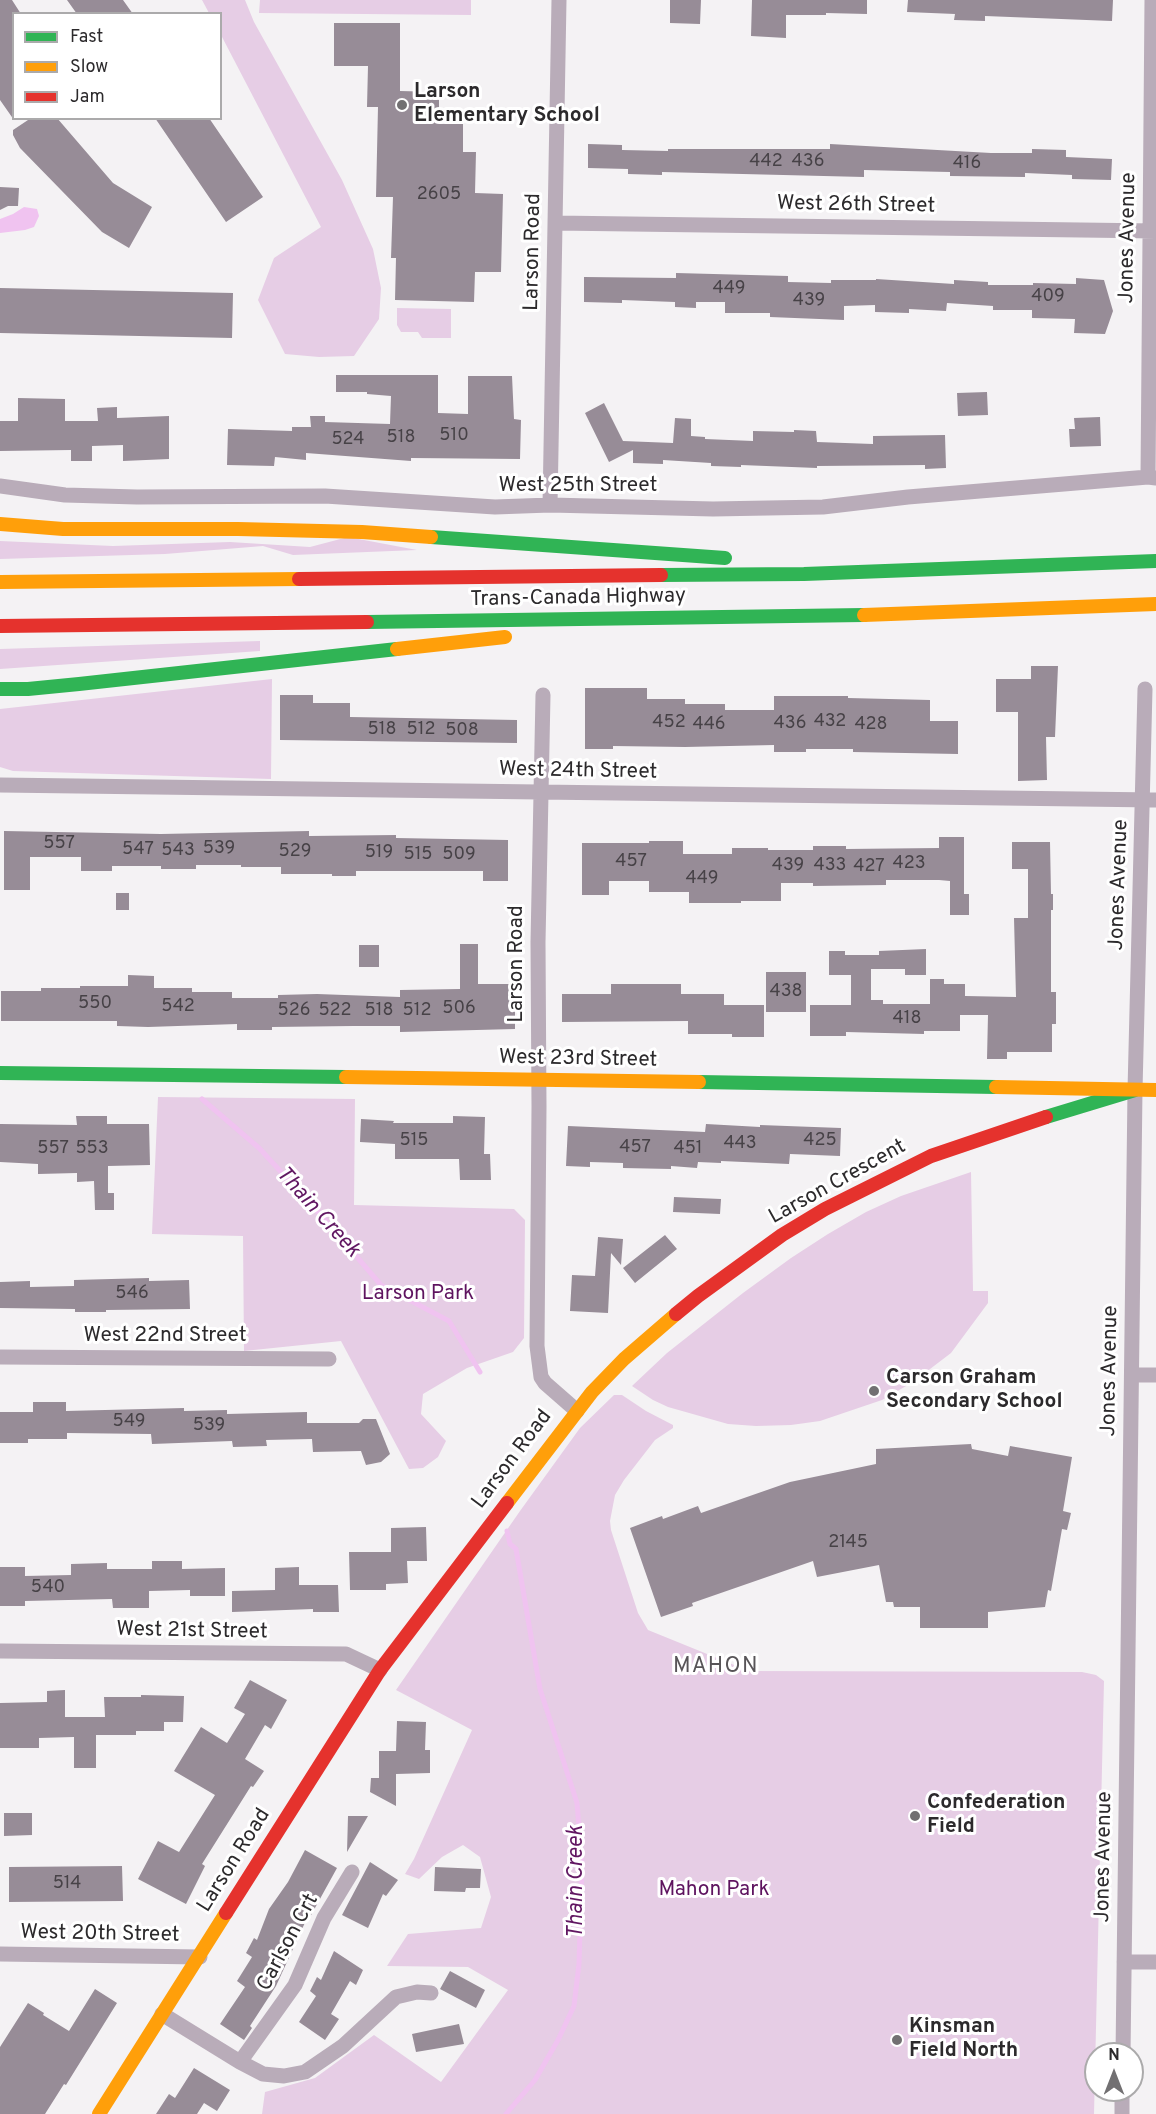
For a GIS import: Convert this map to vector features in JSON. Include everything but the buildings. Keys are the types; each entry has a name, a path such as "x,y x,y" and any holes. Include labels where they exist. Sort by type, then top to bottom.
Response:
{"main road":[{"path":"0,524 63,529 362,532 734,558"},
{"path":"758,560 901,571"},
{"name":"Trans-Canada Highway","path":"0,582 781,574 1156,561"},
{"name":"Trans-Canada Highway","path":"0,626 695,619 901,615 1156,604"},
{"path":"546,633 695,619"},
{"path":"0,689 79,684 275,661 523,636"},
{"name":"West 23rd Street","path":"0,1073 540,1079 1156,1090"},
{"name":"Larson Crescent","path":"577,1411 624,1359 698,1296 782,1235 825,1209 932,1156 1135,1090"},
{"name":"Larson Road","path":"99,2114 380,1670 577,1411"}],"street":[{"name":"Larson Road","path":"550,505 559,0"},
{"name":"Jones Avenue","path":"1152,0 1152,478"},
{"name":"West 26th Street","path":"555,223 1153,231"},
{"name":"West 25th Street","path":"0,486 65,495 137,498 325,496 495,507 550,505 713,509 823,507 908,497 1152,478"},
{"name":"Jones Avenue","path":"1123,2042 1135,1090 1150,800 1145,689"},
{"name":"Larson Road","path":"543,695 538,942 540,1079 537,1346 541,1377 577,1411"},
{"name":"West 24th Street","path":"0,785 1150,800"},
{"name":"West 22nd Street","path":"0,1357 329,1359"},
{"path":"1132,1375 1156,1375"},
{"name":"West 21st Street","path":"0,1651 346,1654 380,1670"},
{"name":"Carlson Crt","path":"240,2062 295,1985 324,1918 352,1872"},
{"name":"West 20th Street","path":"0,1954 200,1957"},
{"path":"1124,1962 1156,1962"},
{"path":"162,2014 263,2074 284,2076 305,2072 344,2046 396,1997 417,1992 431,1993"}],"green space":[{"path":"202,0 245,0 254,22 342,180 373,249 381,288 379,319 354,356 319,357 285,354 258,300 274,258 321,227 222,37 222,12 208,12"},
{"path":"260,0 471,0 471,15 259,13"},
{"path":"397,308 451,309 451,338 422,338 418,332 401,332 397,325"},
{"path":"348,537 417,550 293,555 263,546 165,554 0,559 0,541 113,546 230,542 310,547"},
{"path":"260,641 260,651 0,669 0,649"},
{"path":"272,679 271,779 13,771 0,767 0,709"},
{"name":"Larson Park","path":"158,1097 355,1099 354,1205 514,1209 525,1220 524,1338 513,1352 467,1368 423,1394 421,1414 446,1441 438,1457 423,1468 409,1469 341,1341 244,1351 243,1236 152,1234"},
{"path":"971,1172 973,1291 988,1291 988,1303 951,1353 913,1382 882,1400 820,1421 756,1426 728,1424 668,1407 632,1386 667,1353 743,1293 828,1234 866,1212 901,1196"},
{"name":"Mahon Park","path":"614,1395 622,1395 673,1425 673,1428 655,1440 624,1480 615,1495 610,1521 638,1613 648,1630 749,1671 1082,1672 1096,1675 1104,1681 1096,2042 1084,2042 1084,2102 1094,2102 1094,2114 262,2114 265,2092 315,2078 374,2035 441,2082 508,1990 468,1967 387,1966 408,1934 481,1928 491,1897 480,1857 463,1845 442,1857 419,1879 405,1874 414,1859 472,1730 396,1690 580,1428"}],"shaded area":[{"path":"24,207 37,209 39,216 34,227 0,233 0,219"}],"waterway":[{"name":"Thain Creek","path":"202,1099 259,1148 381,1285 449,1321 480,1372"},
{"name":"Thain Creek","path":"506,2114 535,2080 574,2006 579,1964 582,1864 577,1803 540,1689 516,1549 510,1544 507,1531"}],"traffic: fast":[{"path":"431,537 725,558"},
{"path":"661,575 804,574 1156,561"},
{"path":"367,622 864,615"},
{"path":"0,689 79,684 397,649"},
{"path":"0,1073 346,1077"},
{"path":"699,1082 996,1087"},
{"path":"1046,1117 1135,1090"}],"traffic: slow":[{"path":"0,524 63,529 238,529 362,532 431,537"},
{"path":"0,582 299,579"},
{"path":"864,615 1156,604"},
{"path":"397,649 505,637"},
{"path":"346,1077 699,1082"},
{"path":"996,1087 1156,1090"},
{"path":"507,1503 592,1392 624,1359 676,1314"},
{"path":"99,2114 226,1913"}],"traffic: jam":[{"path":"299,579 661,575"},
{"path":"0,626 367,622"},
{"path":"676,1314 782,1235 825,1209 931,1156 1046,1117"},
{"path":"226,1913 380,1670 507,1503"}],"place":[{"name":"Larson Elementary School","path":"402,105"},
{"name":"Carson Graham Secondary School","path":"874,1391"},
{"name":"Confederation Field","path":"915,1816"},
{"name":"Kinsman Field North","path":"897,2040"}],"district":[{"name":"MAHON","path":"716,1668"}]}
